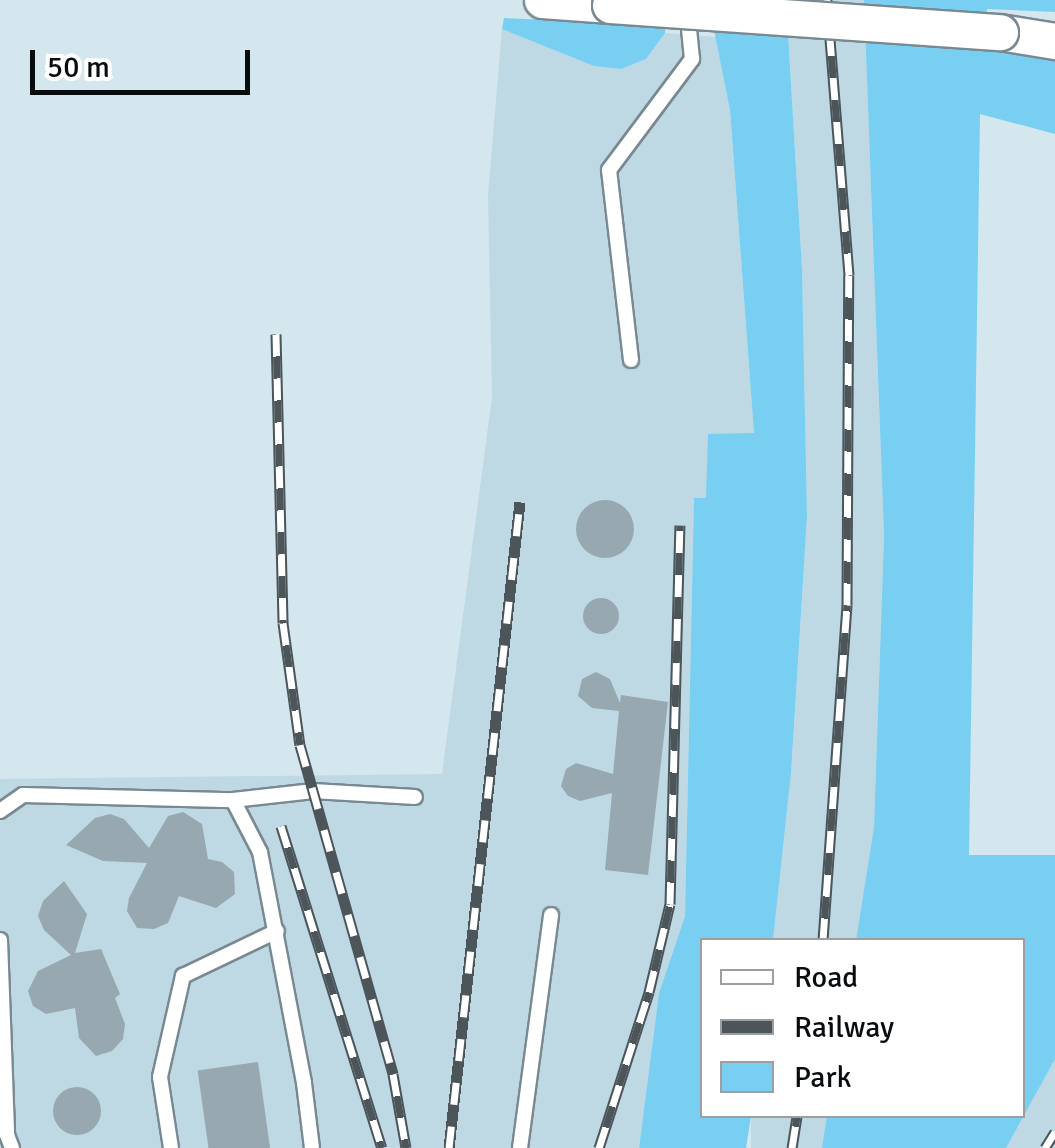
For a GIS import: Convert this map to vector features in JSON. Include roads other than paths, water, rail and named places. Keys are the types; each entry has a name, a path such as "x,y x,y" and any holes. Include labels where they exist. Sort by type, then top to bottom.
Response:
{"street":[{"path":"542,0 1000,32 1055,42"}],"lane":[{"path":"631,360 609,170 692,59 686,0"},
{"path":"0,812 22,794 233,800 313,791 416,797"},
{"path":"233,800 260,852 277,931 312,1148"},
{"path":"520,1148 552,915"},
{"path":"172,1148 160,1076 183,976 277,931"},
{"path":"0,940 7,1135 12,1148"}],"railway":[{"path":"823,938 847,605 849,275 827,0"},
{"path":"276,334 283,623 300,745 393,1074 406,1148"},
{"path":"449,1148 520,502"},
{"path":"599,1148 649,992 670,904 680,525"},
{"path":"281,826 382,1148"},
{"path":"792,1148 797,1118"},
{"path":"1045,1148 1055,1132"}]}
